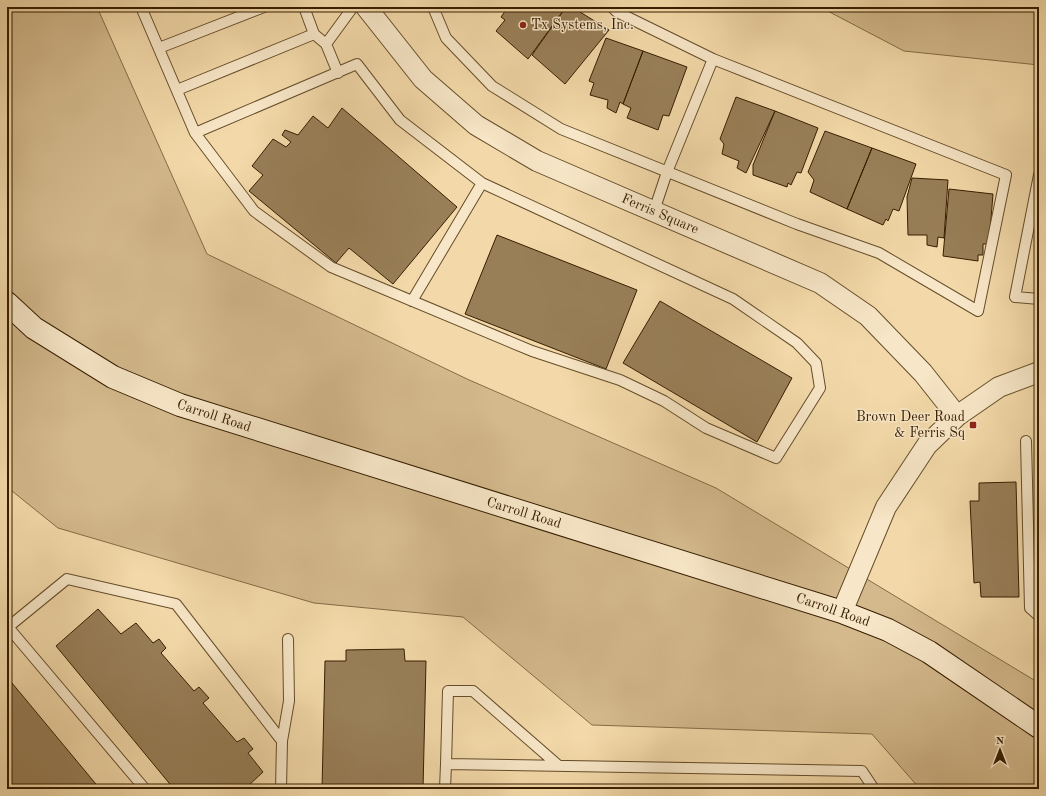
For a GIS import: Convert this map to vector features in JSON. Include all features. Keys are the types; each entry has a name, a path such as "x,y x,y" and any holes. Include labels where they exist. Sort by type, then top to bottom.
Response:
{"main road":[{"name":"Carroll Road","path":"7,303 34,328 113,377 180,405 842,612 888,630 928,652 1039,727"}],"street":[{"name":"Ferris Square","path":"366,7 422,79 476,125 537,162 820,282 868,316 923,373 957,416"},
{"path":"842,612 886,507 926,445 957,416 999,387 1039,372"}],"lane":[{"path":"142,7 195,133 254,211 331,267 532,351 620,380 664,401 706,428 776,458 820,388 816,363 797,343 734,300 482,184 400,120 357,64 195,133"},
{"path":"159,48 264,7"},
{"path":"304,7 314,34 326,44 338,72"},
{"path":"326,44 353,7"},
{"path":"433,7 446,38 492,86 561,129 797,224 879,253 978,311 1006,175 713,59 617,12 612,7"},
{"path":"176,90 314,34"},
{"path":"654,211 667,172 713,59"},
{"path":"1039,175 1015,297 1039,299"},
{"path":"412,301 482,184"},
{"path":"1026,441 1030,608 1039,616"},
{"path":"146,789 8,627 67,579 176,604 282,741"},
{"path":"281,789 282,741 290,700 288,639"},
{"path":"445,789 448,691 473,691 559,766"},
{"path":"446,764 862,771 874,789"}],"shaded area":[{"path":"7,7 97,7 207,254 467,379 716,488 1039,683 1039,789 920,789 872,734 592,725 463,617 314,603 58,528 7,487"},
{"path":"820,7 1039,7 1039,65 904,51"}],"building":[{"path":"508,7 566,7 528,59 496,31 505,20 501,17"},
{"path":"566,7 572,7 609,30 565,84 532,55"},
{"path":"606,38 643,51 623,104 620,102 616,113 607,108 608,100 590,95 594,83 589,81"},
{"path":"643,51 687,67 669,116 663,115 658,130 627,118 631,108 623,104"},
{"path":"736,97 775,111 746,173 737,168 739,161 722,154 724,144 720,139"},
{"path":"342,108 457,207 393,284 349,248 336,263 249,191 263,175 252,166 273,139 286,147 291,142 282,135 285,130 298,135 313,116 328,128"},
{"path":"775,111 818,128 801,173 797,172 791,185 788,183 787,187 753,175 753,165"},
{"path":"825,131 872,148 847,209 810,192 814,180 808,172"},
{"path":"872,148 916,164 899,211 893,209 888,221 886,219 883,225 847,209"},
{"path":"912,178 948,180 944,238 938,237 937,247 927,245 927,235 908,235 907,197"},
{"path":"949,189 993,194 989,244 983,244 983,255 978,255 978,261 943,256"},
{"path":"497,235 637,290 606,369 465,314"},
{"path":"660,301 792,378 757,442 623,363"},
{"path":"1016,482 1019,597 981,597 980,582 974,583 970,501 979,501 979,483"},
{"path":"98,609 121,634 136,623 153,643 159,639 166,648 161,653 194,691 199,687 209,698 203,703 237,742 244,738 253,749 248,753 263,772 248,786 251,789 174,789 56,646"},
{"path":"404,649 405,661 426,661 423,789 322,789 325,661 346,661 346,650"},
{"path":"7,677 100,789 7,789"}],"place":[{"name":"Tx Systems, Inc.","path":"523,25"},
{"name":"Brown Deer Road & Ferris Sq","path":"973,425"}]}
